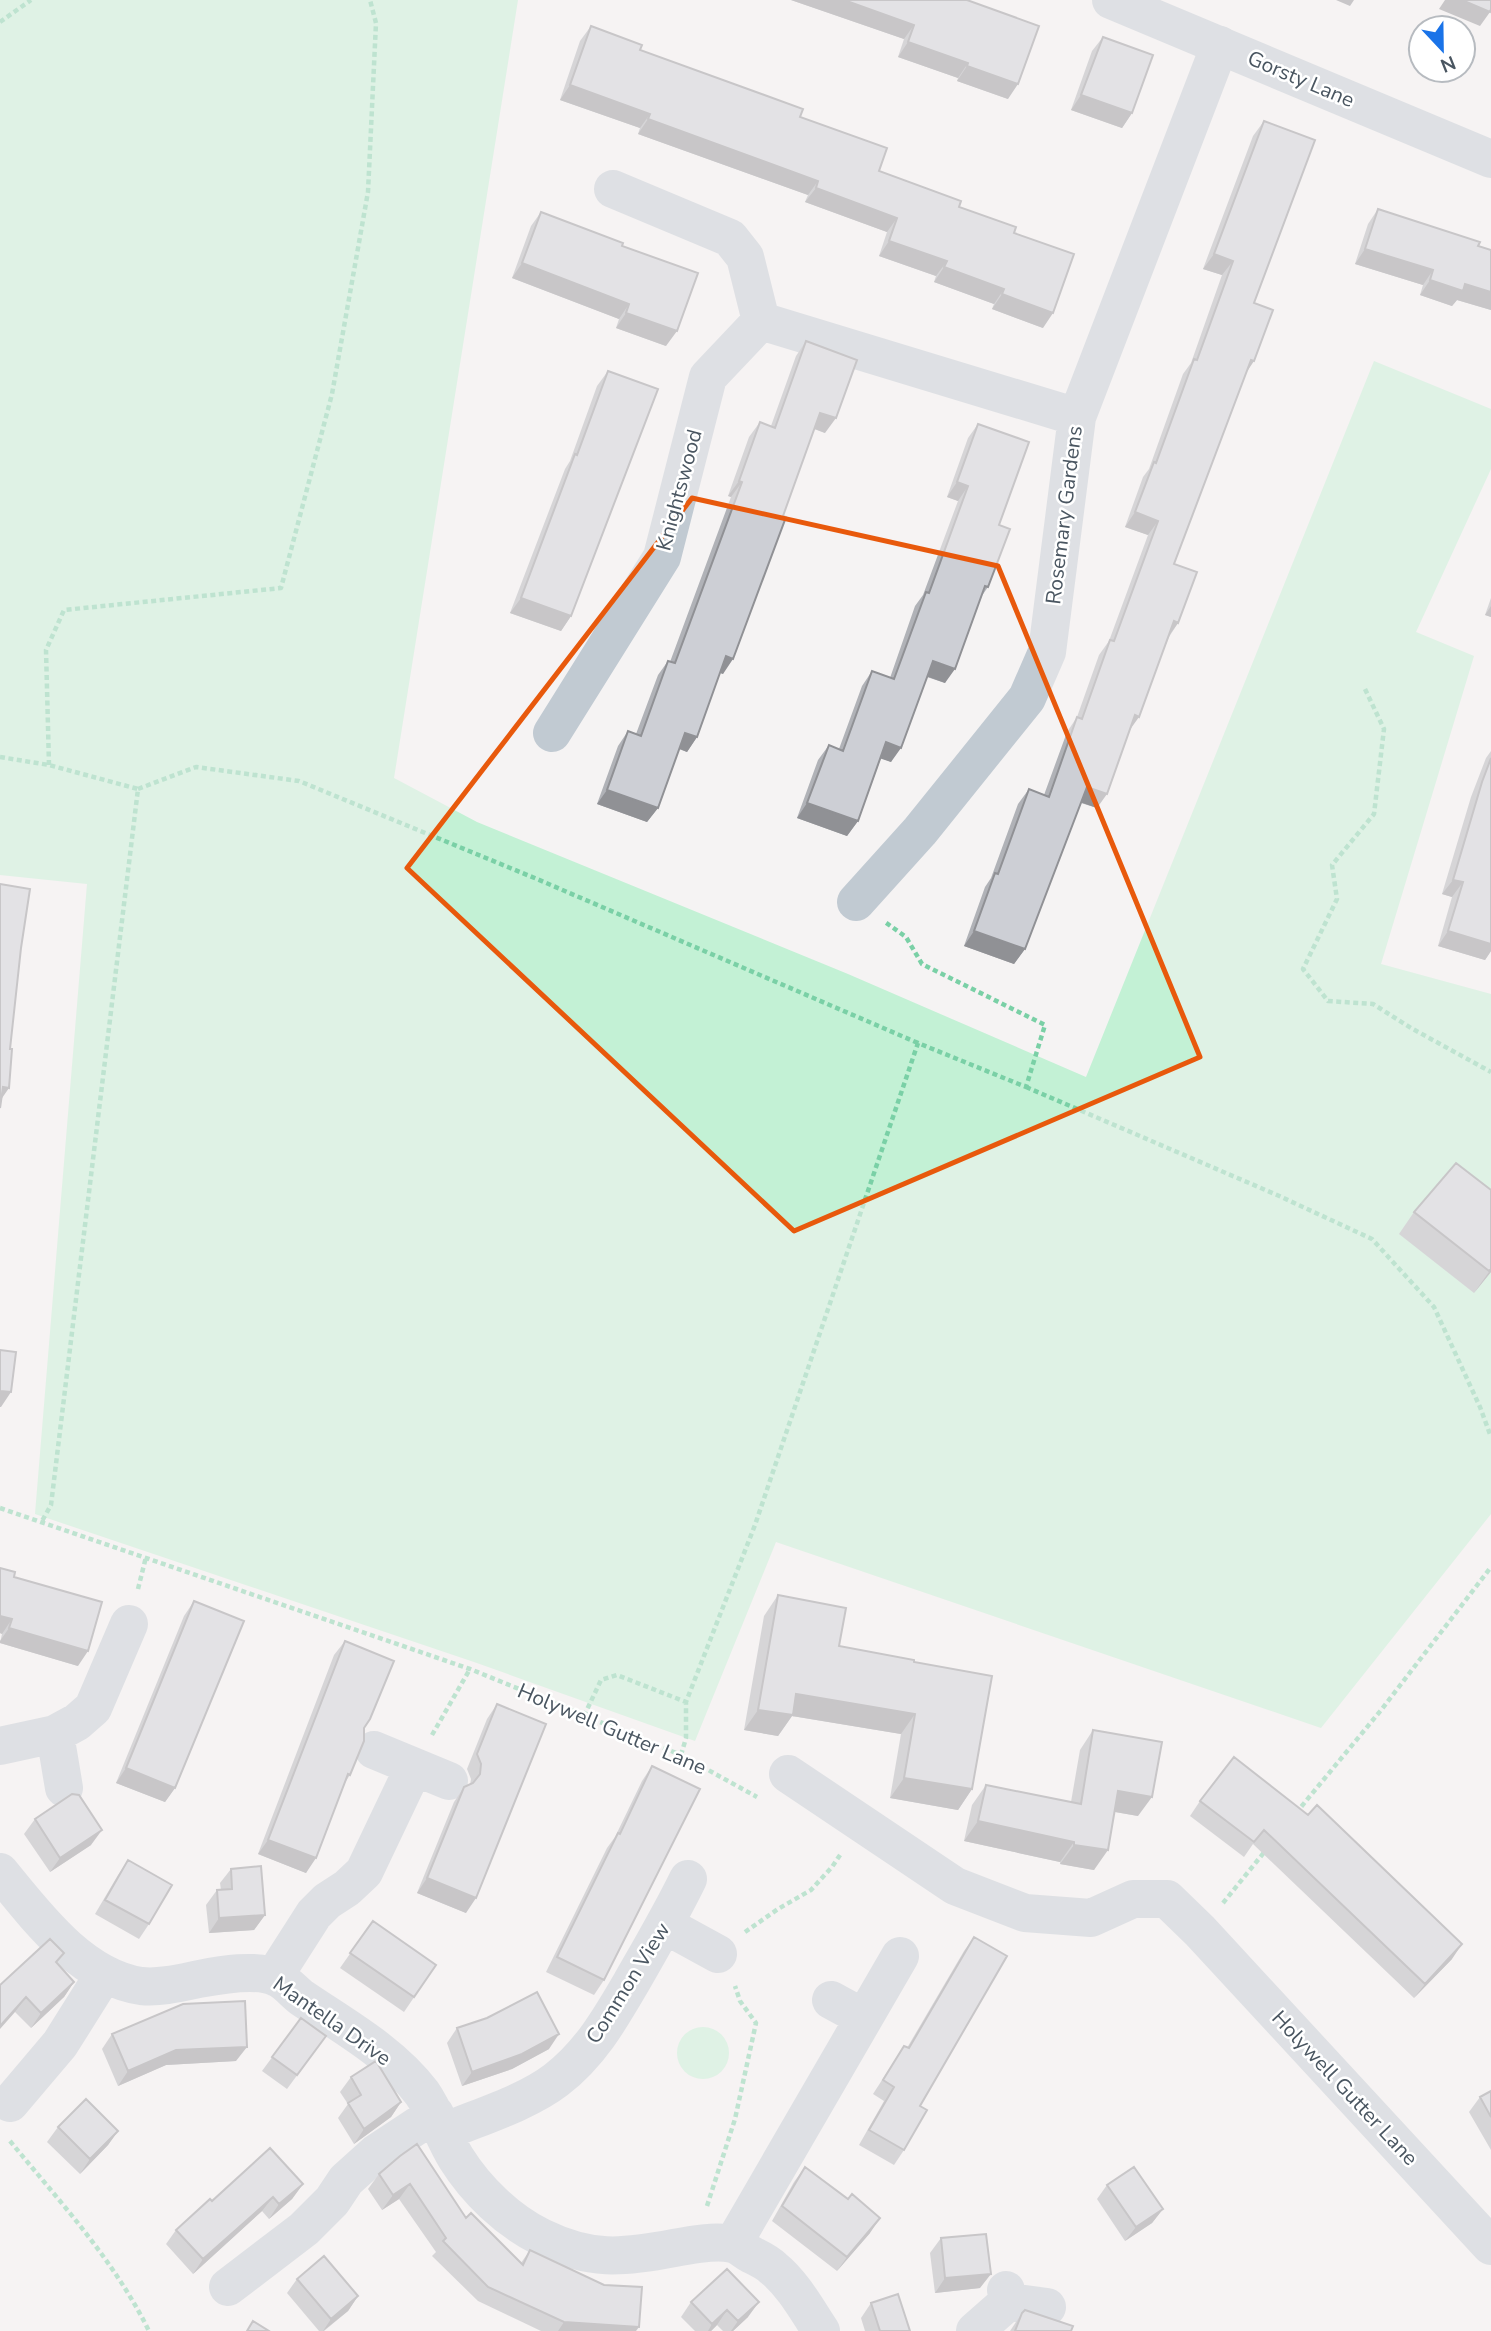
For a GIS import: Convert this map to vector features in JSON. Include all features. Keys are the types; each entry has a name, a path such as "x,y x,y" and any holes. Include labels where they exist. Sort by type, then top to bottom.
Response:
{"street":[{"name":"Gorsty Lane","path":"1111,0 1491,159"},
{"name":"Rosemary Gardens","path":"856,902 920,831 1027,698 1047,652 1077,418 1220,46"},
{"path":"613,189 730,238 745,257 761,321 1077,418"},
{"name":"Knightswood","path":"552,733 662,557 708,377 761,321"},
{"path":"0,1746 55,1734 77,1722 93,1707 129,1624"},
{"path":"55,1734 64,1788"},
{"path":"374,1750 449,1781"},
{"path":"277,1978 282,1964 314,1914 327,1900 347,1888 364,1872 414,1767"},
{"name":"Holywell Gutter Lane","path":"776,1787 955,1886 1025,1913 1091,1918 1133,1899 1167,1899 1200,1931 1491,2246"},
{"name":"Mantella Drive","path":"0,1872 38,1920 68,1948 104,1974 120,1981 144,1986 174,1984 242,1972 277,1978 293,1992 360,2036 404,2072 422,2093 456,2158 496,2206 537,2235 562,2247 596,2256 623,2256 693,2245 733,2244"},
{"name":"Common View","path":"439,2123 527,2096 555,2081 578,2060 599,2036 666,1925 688,1879"},
{"path":"666,1925 718,1954"},
{"path":"821,2331 796,2294 773,2268 733,2244 900,1956"},
{"path":"9,2121 104,1974"},
{"path":"831,2000 864,2018"},
{"path":"228,2287 304,2229 332,2201 346,2180 376,2153 439,2123"},
{"path":"975,2331 1007,2296 1047,2307"}],"path":[{"path":"0,22 31,0"},
{"path":"49,765 46,650 64,610 281,588 332,394 369,192 376,23 370,0"},
{"path":"1365,689 1384,729 1374,814 1332,864 1337,899 1303,969 1328,1000 1373,1004 1491,1072"},
{"path":"0,757 49,765 138,789 196,767 299,781 537,879 1277,1195 1371,1239 1434,1307 1491,1437"},
{"path":"42,1521 51,1505 138,789"},
{"path":"856,902 906,937 922,964 1045,1025 1026,1087"},
{"path":"681,1755 686,1738 686,1702 755,1525 918,1043"},
{"name":"Holywell Gutter Lane","path":"0,1508 470,1668 681,1755 776,1787"},
{"path":"1295,1815 1382,1709 1491,1567"},
{"path":"414,1767 470,1668"},
{"path":"584,1716 601,1680 617,1675 686,1702"},
{"path":"693,2245 732,2131 757,2024 740,2001 732,1974 718,1954 753,1925 811,1891 846,1846"},
{"path":"1200,1931 1269,1846"},
{"path":"9,2121 100,2250 132,2298 149,2331"}],"highlighted area":[{"path":"692,498 998,566 1200,1057 794,1231 407,868"}],"green space":[{"path":"0,0 518,0 394,778 477,822 848,974 1086,1077 1374,361 1491,409 1491,469 1416,632 1474,656 1381,964 1491,994 1491,1514 1321,1728 776,1542 695,1741 474,1662 35,1514 87,884 0,875"},
{"path":"703,2027 713,2029 721,2035 727,2043 727,2063 721,2071 713,2077 703,2079 693,2077 685,2071 679,2063 677,2053 679,2043 685,2035 693,2029"}],"building":[{"path":"844,0 967,0 1039,26 1018,84 908,42 914,25"},
{"path":"1462,0 1491,0 1490,12"},
{"path":"591,26 642,45 640,50 803,109 800,117 887,148 879,171 961,201 959,207 1016,227 1014,233 1074,254 1053,313 1002,294 1004,289 944,267 947,261 889,241 897,218 816,188 818,181 648,119 650,114 570,85"},
{"path":"1103,37 1153,55 1132,113 1081,95"},
{"path":"1264,121 1315,140 1254,303 1273,310 1254,361 1251,360 1174,564 1197,572 1178,623 1174,621 1139,717 1135,715 1107,794 1087,787 1025,949 974,931 1029,789 1049,797 1077,717 1082,719 1110,640 1114,641 1158,521 1135,512 1194,359 1197,360 1233,261 1214,254"},
{"path":"1378,209 1480,242 1478,246 1491,250 1491,292 1465,284 1463,291 1430,280 1433,270 1365,249"},
{"path":"541,212 623,243 622,246 698,273 677,331 626,313 629,304 522,263"},
{"path":"806,341 857,360 836,418 820,413 783,516 786,517 733,659 726,656 697,737 685,733 658,808 607,790 628,731 641,736 668,661 675,663 742,482 739,481 760,422 775,428"},
{"path":"608,371 658,389 571,616 521,598"},
{"path":"978,424 1029,442 999,525 1010,529 988,587 985,586 955,669 933,661 901,748 886,742 858,821 807,803 829,745 843,751 872,671 894,679 968,486 957,482"},
{"path":"1491,758 1491,944 1448,931 1463,882 1453,880"},
{"path":"0,884 30,889 10,1049 9,1088 3,1087 0,1108"},
{"path":"1456,1163 1491,1190 1489,1271 1414,1212"},
{"path":"0,1350 16,1352 11,1392 0,1391"},
{"path":"0,1568 15,1572 14,1577 102,1602 88,1651 9,1628 12,1619 0,1616"},
{"path":"778,1595 846,1608 839,1646 992,1676 972,1789 904,1778 915,1714 796,1694 793,1715 758,1710"},
{"path":"194,1601 244,1621 175,1788 126,1768"},
{"path":"345,1641 394,1661 364,1728 364,1741 350,1775 348,1774 316,1858 268,1840"},
{"path":"497,1704 546,1724 476,1898 427,1878 464,1787 473,1783 480,1774 481,1764 477,1754"},
{"path":"1093,1730 1162,1742 1152,1797 1118,1791 1108,1850 1074,1845 1074,1842 978,1821 986,1785 1081,1804"},
{"path":"1234,1757 1308,1815 1317,1805 1462,1944 1425,1984 1264,1830 1254,1842 1200,1801"},
{"path":"652,1766 700,1789 604,1980 557,1957"},
{"path":"72,1794 79,1795 102,1830 60,1858 35,1819"},
{"path":"128,1860 172,1885 149,1924 105,1900"},
{"path":"261,1866 265,1915 219,1918 217,1890 232,1889 231,1869"},
{"path":"373,1921 436,1965 414,1997 350,1953"},
{"path":"974,1937 1007,1956 920,2106 927,2110 904,2150 869,2130 894,2087 883,2080 904,2046 909,2048"},
{"path":"50,1939 64,1953 56,1962 74,1982 41,2013 26,1997 0,2026 0,1985"},
{"path":"537,1992 559,2034 522,2054 472,2072 457,2028 487,2018"},
{"path":"245,2001 247,2047 176,2050 128,2071 112,2034 183,2004"},
{"path":"301,2018 326,2036 297,2075 272,2057"},
{"path":"376,2061 401,2102 364,2129 348,2103 361,2095 351,2077"},
{"path":"1491,2091 1491,2117 1480,2097"},
{"path":"86,2099 118,2131 90,2159 58,2127"},
{"path":"417,2144 466,2218 471,2213 523,2265 530,2250 604,2285 642,2287 639,2327 564,2322 488,2287 443,2241 446,2238 410,2184 393,2195 379,2174"},
{"path":"270,2148 303,2184 279,2204 273,2197 203,2259 176,2230"},
{"path":"805,2167 848,2199 852,2194 880,2218 847,2257 782,2206"},
{"path":"1134,2167 1163,2209 1136,2227 1107,2185"},
{"path":"986,2234 991,2274 945,2278 941,2238"},
{"path":"324,2256 358,2296 331,2319 297,2279"},
{"path":"727,2269 759,2302 738,2321 727,2310 712,2324 691,2302"},
{"path":"898,2294 910,2331 880,2331 871,2303"},
{"path":"1025,2310 1073,2326 1071,2331 1015,2331"},
{"path":"253,2321 269,2331 247,2331"}]}
